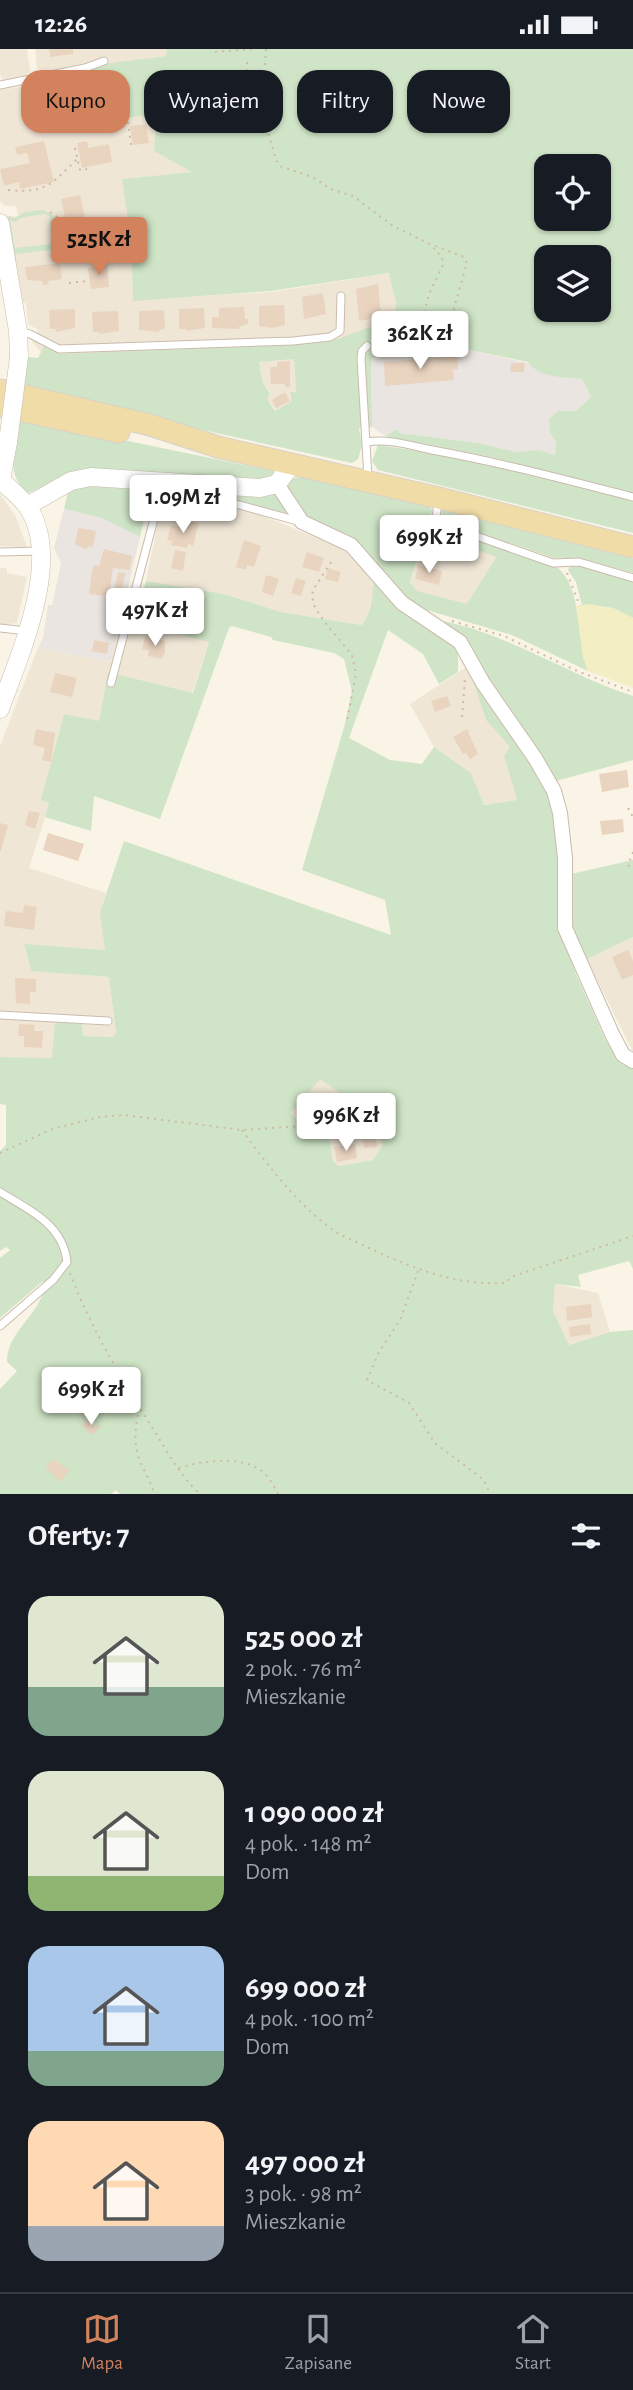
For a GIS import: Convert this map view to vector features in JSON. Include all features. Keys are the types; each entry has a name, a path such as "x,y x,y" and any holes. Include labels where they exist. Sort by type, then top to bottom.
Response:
{"main road":[{"path":"0,390 150,425 218,447"},
{"path":"0,407 125,434 218,447 439,498 633,547"}],"street":[{"path":"0,223 18,331 19,357 8,442 0,479 27,506 37,528 41,551 39,579 28,631 0,709"},
{"path":"27,506 71,481 91,477 244,488 277,484 292,464"},
{"path":"277,484 302,522 351,545 402,603 460,642 483,683 535,758 554,791 563,835 565,928 612,1034 623,1055 633,1062"}],"lane":[{"path":"0,85 85,68 104,61"},
{"path":"18,331 59,349 305,339 339,333 341,296"},
{"path":"367,346 360,358 368,482"},
{"path":"367,442 408,445 488,460 633,497"},
{"path":"111,683 152,525 160,481 302,522"},
{"path":"439,498 436,519 442,524 557,562 579,562 633,578"},
{"path":"0,552 41,551"},
{"path":"0,628 28,631"},
{"path":"0,1015 108,1021"},
{"path":"0,1192 35,1213 56,1231 62,1241 67,1262 53,1280 0,1326"}],"path":[{"path":"215,52 253,49"},
{"path":"265,70 266,49"},
{"path":"247,62 248,70"},
{"path":"129,133 131,145"},
{"path":"268,133 280,166 353,196 393,226 464,257 467,263 452,315 422,321 407,333 367,346"},
{"path":"75,148 80,170 87,169"},
{"path":"8,190 22,191 51,185 77,159"},
{"path":"50,212 66,223 73,222"},
{"path":"422,321 429,294 443,265 438,250 430,244"},
{"path":"69,283 87,281"},
{"path":"331,562 312,596 315,608 352,655 356,674 347,720"},
{"path":"557,562 566,571 580,606"},
{"path":"423,615 467,623 504,636 577,671 633,691"},
{"path":"462,717 465,679"},
{"path":"628,808 633,817"},
{"path":"633,852 628,865 633,870"},
{"path":"0,1153 52,1129 100,1117 124,1115 242,1130 331,1124"},
{"path":"242,1130 273,1173 334,1231 439,1277 485,1284 506,1283 511,1277 633,1236"},
{"path":"67,1262 86,1315 108,1357 179,1468 200,1494"},
{"path":"418,1270 400,1320 379,1352 367,1380 409,1403 435,1443 484,1480 490,1494"},
{"path":"139,1406 134,1437 139,1459 151,1480 154,1494"},
{"path":"179,1468 237,1461 257,1467 271,1481 278,1494"}],"shaded area":[{"path":"0,49 27,49 30,70 21,70 21,77 3,80 0,75"},
{"path":"35,49 167,49 166,56 104,65 103,57 53,70 37,68"},
{"path":"21,87 21,133 130,133 130,118 144,116 144,133 169,133 194,172 123,179 131,240 133,300 271,292 390,273 396,303 394,318 348,335 349,345 57,358 41,352 32,342 38,330 28,324 26,303 18,303 9,216 18,217 16,206 5,206 0,201 0,90"},
{"path":"465,349 528,363 550,375 582,379 591,397 576,411 558,411 550,433 556,442 555,455 539,450 517,452 478,443 399,433 398,429 385,436 372,427 371,358"},
{"path":"294,359 296,392 290,404 276,411 267,399 270,393 263,383 259,362"},
{"path":"164,492 211,499 259,514 347,551 373,576 374,596 363,625 281,612 224,594 146,581"},
{"path":"0,494 15,515 27,547 0,546"},
{"path":"64,509 102,518 140,537 110,662 38,648 43,638 48,605 52,605 61,563 54,548"},
{"path":"428,523 436,525 436,534 496,556 467,605 416,591 410,582 422,543 416,537 417,529"},
{"path":"0,568 7,568 7,573 27,577 17,623 0,625"},
{"path":"120,618 209,641 192,693 108,672 99,722 64,714 42,800 50,802 29,868 106,893 100,912 106,950 24,945 31,971 109,977 116,1034 114,1037 82,1036 83,1025 52,1059 0,1057 0,746 38,648 110,662"},
{"path":"468,666 486,720 511,748 504,756 517,800 484,805 471,773 434,747 410,704"},
{"path":"633,937 633,1052 587,959"},
{"path":"320,1078 340,1093 352,1107 376,1121 383,1145 373,1160 339,1166 333,1161 328,1131 310,1134 291,1113"},
{"path":"555,1284 598,1293 610,1332 569,1345 553,1311"}],"green space":[{"path":"167,49 633,49 633,493 486,456 385,436 398,429 399,433 478,443 517,452 539,450 555,455 556,442 550,433 549,419 558,411 576,411 591,397 582,379 545,374 528,362 465,349 371,358 372,427 359,428 362,445 358,459 352,463 21,390 25,360 29,357 38,358 44,346 58,354 294,345 332,341 394,318 396,303 389,273 271,291 133,301 131,240 122,179 192,172 154,151 155,133 283,133 283,70 144,70 144,116 130,118 130,70 81,70 104,64 166,56","holes":["294,359 296,392 290,392 292,401 275,411 267,399 270,394 263,383 259,362"]},
{"path":"44,210 65,223 58,226 53,233 49,224 50,217 46,214 24,217 14,222 10,219 15,248 60,243 66,248 16,254 16,272 5,219 25,212"},
{"path":"17,418 273,471 273,477 262,482 92,470 27,493 20,485 13,468"},
{"path":"378,445 446,455 633,499 633,533 378,470 372,461"},
{"path":"301,477 428,506 432,510 431,519 417,530 416,537 422,542 410,582 417,591 467,604 496,557 436,534 436,525 556,566 565,576 575,601 588,671 512,635 420,608 303,515 286,484 288,479"},
{"path":"98,483 151,490 140,537 102,518 64,509 69,487"},
{"path":"194,490 273,491 291,511 288,514"},
{"path":"441,509 633,559 633,573 580,558 554,558 443,520"},
{"path":"572,563 633,580 633,618 613,608 582,605 576,582 568,570"},
{"path":"373,576 458,648 458,672 439,684 423,654 388,630 349,738 390,760 422,764 434,747 471,773 484,805 517,800 504,756 510,747 486,720 468,666 549,787 558,832 563,935 575,972 606,1041 621,1063 633,1067 633,1269 629,1261 578,1275 581,1287 555,1284 553,1311 569,1345 610,1332 633,1330 633,1494 120,1494 116,1490 111,1494 0,1494 0,1389 17,1371 7,1362 9,1351 18,1331 43,1295 45,1284 43,1281 0,1318 0,1258 10,1250 6,1247 0,1251 0,1151 6,1145 6,1105 0,1104 0,1057 52,1058 55,1022 82,1024 83,1036 113,1037 116,1033 109,977 31,971 24,944 105,950 100,912 124,841 391,935 385,900 302,870 345,724 352,691 344,659 334,653 273,640 271,637 232,626 229,628 160,819 94,796 91,831 45,817 49,803 41,800 64,714 99,721 108,672 193,693 209,642 135,622 146,581 224,594 281,612 362,625 373,596","holes":["320,1079 340,1093 352,1107 376,1121 383,1145 373,1160 339,1166 333,1161 328,1131 310,1134 291,1113"]},
{"path":"441,622 468,627 516,645 633,696 633,760 556,781"},
{"path":"633,860 633,937 587,959 571,927 571,874"}],"sand":[{"path":"589,604 613,608 633,618 633,688 588,671 583,657 576,606"}],"building":[{"path":"49,49 73,49 73,54 50,57"},
{"path":"144,124 144,133 147,133 149,143 133,145 130,126"},
{"path":"44,141 54,182 20,189 19,182 4,186 0,169 30,163 27,153 17,155 15,147"},
{"path":"87,141 88,148 109,144 112,162 82,168 77,143"},
{"path":"80,195 85,218 79,219 80,222 66,221 61,199"},
{"path":"60,263 62,279 48,281 49,284 43,285 42,281 27,280 25,267"},
{"path":"107,265 109,287 91,289 88,268"},
{"path":"378,284 381,317 359,321 356,289"},
{"path":"323,293 326,314 304,319 302,297"},
{"path":"284,305 285,325 272,328 259,326 259,306"},
{"path":"244,307 248,324 239,329 212,328 212,317 219,317 219,308"},
{"path":"204,308 205,328 186,331 179,329 179,309"},
{"path":"75,309 75,328 56,332 56,329 50,329 49,310"},
{"path":"164,310 165,329 159,332 139,330 139,311"},
{"path":"118,311 119,331 100,334 93,332 92,312"},
{"path":"457,356 458,369 453,370 454,380 385,386 384,362"},
{"path":"290,361 290,387 285,387 285,384 271,384 270,367 277,367 277,362"},
{"path":"511,363 525,363 524,372 510,372"},
{"path":"285,392 290,401 276,408 272,400"},
{"path":"187,520 199,523 193,546 188,544 187,548 171,545 172,541 167,540 171,525 185,528"},
{"path":"78,528 96,531 93,547 88,546 87,550 75,544"},
{"path":"244,540 261,546 254,567 247,565 246,570 236,567"},
{"path":"104,549 132,556 130,570 113,568 109,596 89,594 94,565 99,566"},
{"path":"175,550 186,552 183,571 171,568"},
{"path":"307,552 324,558 319,572 302,567"},
{"path":"418,565 442,571 439,585 415,579"},
{"path":"328,568 341,572 338,582 325,579"},
{"path":"118,572 125,573 121,598 113,597"},
{"path":"266,575 279,579 273,596 262,592"},
{"path":"296,578 306,581 301,596 291,593"},
{"path":"145,637 165,641 162,659 148,656 149,650 142,649"},
{"path":"94,640 109,643 107,654 92,651"},
{"path":"55,673 77,678 72,697 50,692"},
{"path":"447,696 451,706 435,712 431,701"},
{"path":"36,729 55,733 51,762 42,760 45,748 33,745"},
{"path":"467,729 478,754 470,759 466,753 463,754 453,737"},
{"path":"627,770 629,787 602,792 599,774"},
{"path":"29,811 40,813 35,829 25,825"},
{"path":"623,819 624,832 602,835 600,821"},
{"path":"0,823 8,825 1,851 0,851"},
{"path":"48,833 84,844 78,861 43,850"},
{"path":"24,905 37,907 34,930 4,926 6,911 23,913"},
{"path":"628,950 633,961 633,975 622,980 612,957"},
{"path":"15,978 36,979 36,992 30,992 30,1004 16,1003"},
{"path":"19,1024 35,1025 34,1031 43,1031 42,1048 24,1047 24,1036 18,1036"},
{"path":"374,1128 377,1147 364,1148 361,1129"},
{"path":"355,1144 357,1158 337,1162 334,1147"},
{"path":"591,1304 592,1317 567,1321 566,1307"},
{"path":"590,1324 591,1334 570,1337 569,1327"},
{"path":"88,1419 95,1427 98,1424 100,1427 92,1435 82,1425"},
{"path":"53,1459 70,1470 60,1482 45,1467"}]}
